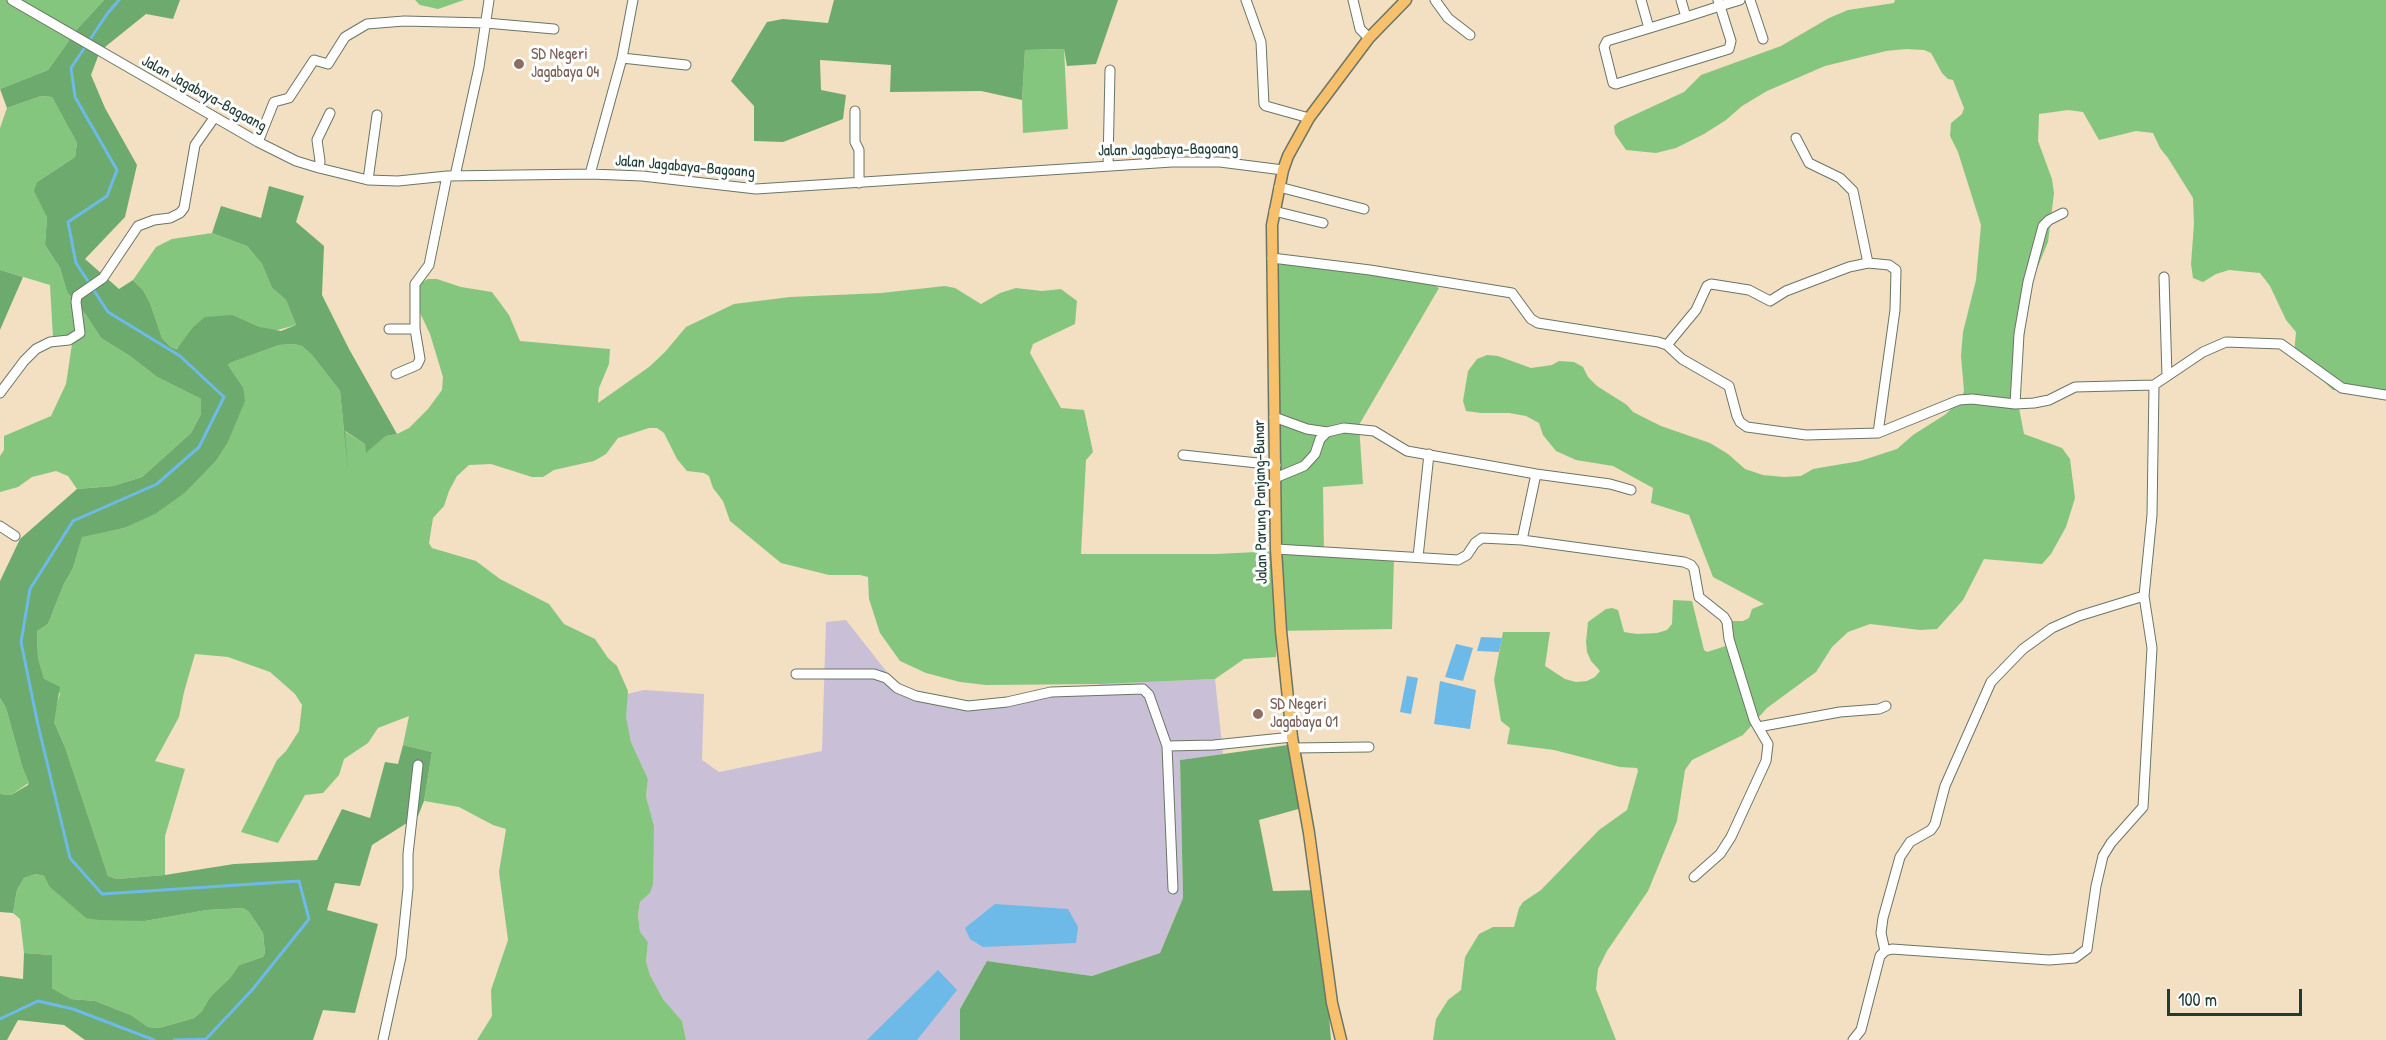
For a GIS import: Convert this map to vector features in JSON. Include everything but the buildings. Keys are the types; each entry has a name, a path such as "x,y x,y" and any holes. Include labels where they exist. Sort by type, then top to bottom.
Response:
{"main road":[{"name":"Jalan Parung Panjang–Bunar","path":"1341,1040 1332,1003 1309,833 1293,742 1281,631 1276,549 1272,225 1283,170 1288,156 1310,118 1369,38 1406,0"}],"street":[{"name":"Jalan Jagabaya–Bagoang","path":"12,0 258,142 319,168 368,180 398,181 451,176 590,174 642,176 738,189 859,183 1108,165 1220,162 1283,170"},
{"path":"396,374 417,365 420,359 415,329 415,284 429,265 479,67 489,0"},
{"path":"590,174 622,58 633,0"},
{"path":"1246,0 1261,42 1264,104 1310,118"},
{"path":"1353,0 1360,29 1369,38"},
{"path":"1435,0 1448,18 1470,35"},
{"path":"1641,0 1649,28"},
{"path":"1681,0 1686,17"},
{"path":"1719,3 1731,41 1729,49 1616,84 1613,83 1605,44 1686,17 1719,3 1740,0"},
{"path":"1750,0 1763,39"},
{"path":"258,142 274,102 289,98 314,60 328,64 345,37 367,24 404,21 486,23 554,28"},
{"path":"622,58 686,65"},
{"path":"1108,165 1110,70"},
{"path":"855,111 855,142 859,150 859,183"},
{"path":"319,168 317,140 330,113"},
{"path":"368,180 377,115"},
{"path":"0,393 36,349 50,342 69,340 81,333 77,296 99,281 138,226 154,220 170,218 180,213 184,207 195,146 214,118"},
{"path":"1796,138 1809,163 1840,178 1853,191 1868,263"},
{"path":"1279,187 1364,209"},
{"path":"1274,211 1323,223"},
{"path":"2015,404 2019,334 2028,282 2043,226 2049,220 2064,213"},
{"path":"1272,258 1370,270 1451,285 1512,293 1531,319 1538,323 1667,345 1682,359 1729,386 1737,416 1740,422 1747,427 1806,435 1878,433 1959,400 1972,399 2015,404 2049,400 2074,387 2154,385 2203,352 2226,342 2273,343 2289,348 2316,371 2342,388 2386,395"},
{"path":"1667,345 1696,310 1707,286 1711,284 1749,290 1770,301 1786,291 1848,267 1868,263 1889,265 1896,270 1895,310 1878,433"},
{"path":"2164,277 2167,376"},
{"path":"389,329 415,329"},
{"path":"1853,1040 1861,1030 1880,956 1885,951 1892,949 2049,960 2075,958 2085,953 2103,856 2111,843 2142,807 2152,648 2144,596 2152,515 2154,385"},
{"path":"1274,417 1307,429 1327,432 1344,428 1374,431 1407,451 1536,474 1610,484 1631,490"},
{"path":"1275,478 1304,466 1316,454 1320,438 1327,432"},
{"path":"1418,557 1429,454"},
{"path":"1183,455 1275,465"},
{"path":"1522,540 1536,474"},
{"path":"0,526 15,536"},
{"path":"1276,549 1458,560 1467,555 1482,538 1522,540 1684,562 1691,565 1694,569 1699,597 1727,622 1732,650 1754,720 1765,737 1768,752 1749,801 1720,854 1694,877"},
{"path":"1885,951 1881,933 1883,918 1900,858 1910,842 1931,830 1935,824 1945,786 1991,682 2023,649 2052,628 2079,616 2144,596"},
{"path":"796,674 874,674 886,678 897,688 916,696 968,706 1007,702 1051,692 1143,689 1149,695 1167,746 1173,889"},
{"path":"1758,727 1840,712 1879,709 1886,706"},
{"path":"1167,746 1293,742 1369,747"},
{"path":"383,1040 401,957 408,888 408,854 418,765"}],"shaded area":[{"path":"846,620 901,690 987,709 1101,684 1215,679 1223,754 1180,760 1183,898 1160,953 1092,976 987,961 960,1009 960,1040 686,1040 682,1021 663,999 650,975 646,961 648,942 640,933 638,915 640,902 650,893 654,826 646,796 648,779 631,742 625,717 627,694 644,690 704,694 702,760 719,772 822,751 826,622"}],"green space":[{"path":"0,0 104,0 78,28 48,70 0,89"},
{"path":"104,0 180,0 173,19 146,14 100,51 91,75 105,108 137,165 125,217 85,259 119,289 133,280 143,290 162,338 171,347 177,349 192,328 205,317 233,315 260,327 281,331 296,325 286,300 272,288 262,264 247,246 212,233 221,206 261,218 269,186 304,196 296,222 324,246 322,295 349,349 397,434 386,436 366,453 365,444 345,431 348,471 340,391 312,355 302,346 279,345 230,363 228,365 243,387 245,401 227,444 216,461 186,492 155,514 124,528 82,537 73,568 48,624 37,631 38,658 44,679 60,687 54,722 65,747 108,876 117,879 165,875 234,864 317,860 342,809 370,818 385,762 398,764 403,745 432,752 424,801 418,816 372,845 360,886 335,883 327,910 378,924 355,1013 323,1010 313,1040 85,1040 64,1025 18,1020 7,1040 0,1040 0,976 23,979 24,953 52,955 52,988 71,999 95,1001 131,1015 148,1027 159,1028 194,1018 239,965 263,957 265,953 263,933 249,912 243,908 207,910 145,921 86,918 49,886 44,876 36,874 24,878 17,890 13,913 0,912 0,794 11,795 28,785 29,782 22,766 6,708 0,698 0,581 20,539 77,489 113,486 142,477 191,433 201,414 201,399 157,377 130,356 101,338 67,292 60,268 45,245 47,217 34,191 37,182 75,157 77,143 52,97 41,96 7,108 0,89 48,70 78,28"},
{"path":"415,0 464,0 438,9 420,5"},
{"path":"834,0 1118,0 1096,64 1067,66 1064,49 1025,50 1022,100 981,91 890,92 891,65 820,60 821,90 846,95 843,119 783,142 754,141 754,106 731,81 767,22 783,19 828,23"},
{"path":"1895,0 2386,0 2386,395 2333,390 2294,354 2296,332 2286,320 2270,286 2260,273 2229,270 2216,274 2203,282 2193,278 2191,264 2193,198 2160,148 2153,133 2136,131 2099,140 2083,112 2068,110 2039,114 2038,141 2052,179 2054,193 2048,242 2032,281 2027,308 2019,408 2024,434 2062,448 2070,459 2075,498 2066,527 2051,554 2042,564 1984,559 1963,600 1937,629 1920,630 1870,624 1848,632 1832,647 1816,672 1767,708 1743,735 1692,760 1685,770 1677,821 1648,891 1607,951 1598,969 1596,989 1616,1040 1433,1040 1436,1019 1448,1000 1461,990 1465,957 1479,934 1493,927 1514,927 1523,902 1541,890 1599,830 1627,810 1638,771 1637,768 1620,767 1554,750 1507,744 1510,728 1501,721 1494,680 1503,632 1550,632 1545,666 1565,679 1576,682 1587,681 1600,671 1587,652 1588,622 1606,609 1618,610 1624,632 1657,633 1667,630 1672,624 1673,600 1692,601 1704,650 1707,652 1729,645 1725,621 1743,621 1749,618 1752,609 1764,604 1713,577 1689,515 1651,503 1653,488 1613,466 1576,460 1556,451 1543,435 1539,423 1526,416 1466,411 1463,401 1468,371 1477,359 1487,355 1498,356 1531,368 1552,365 1559,361 1574,362 1583,367 1588,377 1597,386 1627,405 1633,412 1661,426 1710,443 1728,454 1745,469 1763,475 1784,477 1801,476 1813,469 1860,461 1897,449 1913,435 1946,414 1961,399 1964,391 1961,356 1963,332 1976,280 1981,225 1958,152 1950,136 1951,123 1962,114 1964,108 1953,80 1948,79 1942,73 1931,53 1924,50 1906,49 1886,51 1825,66 1767,91 1704,134 1676,148 1656,153 1626,150 1615,134 1614,126 1684,92 1701,75 1781,46 1829,18 1848,10 1894,3"},
{"path":"1064,49 1068,129 1023,133 1025,50"},
{"path":"41,96 52,97 77,143 75,157 37,182 47,217 45,245 60,268 67,292 101,338 130,356 157,377 201,399 201,414 191,433 142,477 113,486 77,489 68,476 56,471 32,477 18,487 0,492 0,456 4,450 4,436 51,416 66,384 72,344 70,340 53,338 50,285 0,270 0,128 7,108"},
{"path":"212,233 247,246 262,264 272,288 286,300 296,325 274,331 233,315 192,328 178,349 171,347 162,338 150,303 143,290 133,280 156,247 172,239"},
{"path":"1271,262 1423,279 1439,288 1359,425 1363,484 1323,487 1324,554 1394,557 1392,629 1277,631 1276,657 1244,659 1215,679 1101,684 986,685 960,682 926,673 900,661 880,633 869,599 868,577 829,575 781,563 730,521 723,501 713,488 709,476 704,473 687,471 677,459 664,433 657,428 649,428 618,438 606,454 594,461 554,470 543,477 532,477 491,464 469,465 457,476 444,506 433,518 429,543 432,548 476,561 500,579 549,604 564,624 595,639 608,658 617,666 628,691 626,717 631,742 648,779 646,796 654,826 653,884 650,893 640,902 638,915 640,932 648,942 646,961 650,975 663,999 682,1021 686,1040 477,1040 492,1016 491,990 508,940 499,872 506,829 493,825 459,807 424,801 432,752 403,745 409,716 378,728 368,743 344,759 339,775 323,793 305,795 278,843 241,832 277,760 299,731 302,705 295,694 270,672 228,657 195,654 179,717 155,761 185,769 165,836 165,875 117,879 108,876 65,747 54,722 60,693 44,680 38,658 37,631 48,624 73,568 82,536 124,528 186,492 216,461 227,444 243,387 228,365 230,363 279,345 302,346 312,355 340,391 344,431 365,444 367,452 386,436 409,428 428,409 442,390 443,377 430,334 414,300 416,285 428,279 492,292 509,315 520,341 610,349 609,364 599,388 598,403 649,367 686,327 734,304 790,297 881,293 945,286 955,288 981,304 1000,293 1016,288 1042,291 1061,289 1077,301 1075,324 1033,344 1030,353 1061,408 1084,410 1093,452 1086,460 1081,554 1216,554 1277,551"},
{"path":"0,270 23,277 0,330"},
{"path":"0,698 6,708 22,766 30,782 11,795 0,794"},
{"path":"1295,744 1309,806 1259,820 1273,891 1319,890 1331,1040 960,1040 960,1009 987,961 1092,976 1160,953 1183,898 1180,760"},
{"path":"36,874 44,876 49,886 145,921 207,910 243,908 249,912 263,933 265,953 263,957 239,965 194,1018 159,1028 148,1027 131,1015 95,1001 71,999 52,988 52,955 24,953 20,919 13,913 17,890 24,878"}],"water":[{"path":"1481,637 1502,638 1499,652 1477,651"},
{"path":"1456,644 1473,648 1463,681 1445,677"},
{"path":"1407,676 1418,678 1411,714 1400,712"},
{"path":"1440,681 1476,690 1470,729 1434,724"},
{"path":"995,904 1068,909 1078,927 1076,943 983,947 970,939 965,928"},
{"path":"938,970 957,990 917,1040 867,1040"}],"waterway":[{"path":"119,0 71,68 75,97 117,170 107,196 68,222 76,263 108,312 180,356 224,397 199,447 157,484 73,521 30,589 21,642 38,725 70,858 102,894 299,881 309,919 252,990 206,1039 174,1040"},
{"path":"0,1019 38,1001 73,1009 154,1040"}],"place":[{"name":"SD Negeri Jagabaya 04","path":"519,64"},
{"name":"SD Negeri Jagabaya 01","path":"1258,714"}]}
